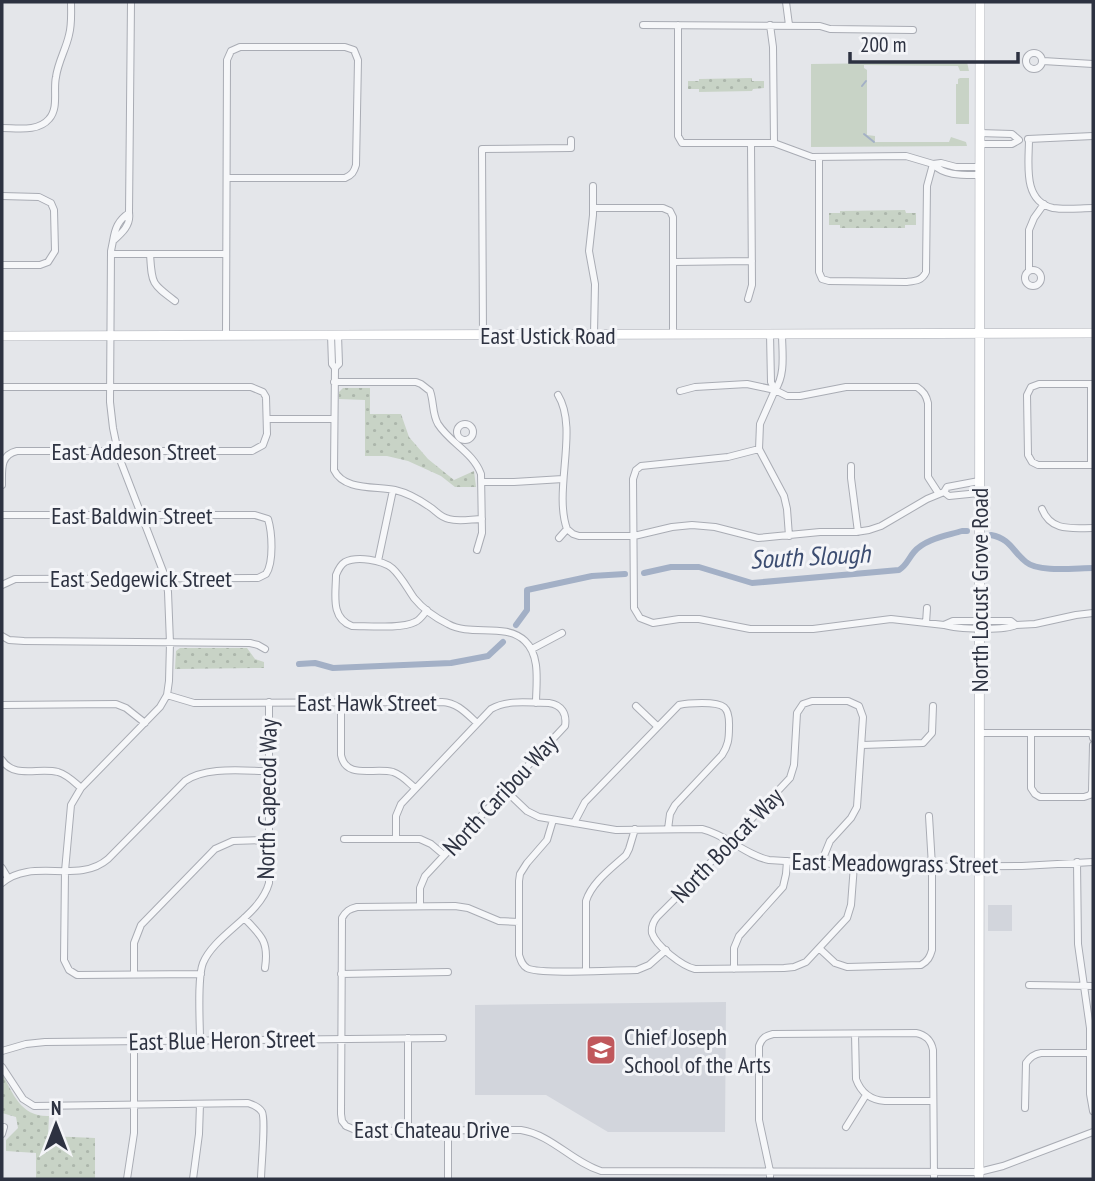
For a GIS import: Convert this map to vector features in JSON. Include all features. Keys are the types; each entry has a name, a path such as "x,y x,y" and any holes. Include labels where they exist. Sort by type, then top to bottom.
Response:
{"main road":[{"name":"North Locust Grove Road","path":"979,1175 980,2"},
{"name":"East Ustick Road","path":"2,336 1093,332"}],"street":[{"path":"2,128 33,128 42,125 54,112 56,77 69,36 71,2"},
{"path":"131,2 129,213 122,217 116,228 111,254 111,416 117,451 166,579 169,605 169,681 167,695 160,707 80,788 73,799 65,871 64,960 69,970 78,975 201,974"},
{"path":"786,2 789,26"},
{"path":"643,25 820,26 830,29 913,30"},
{"path":"678,25 680,142 774,143 819,157 906,156 933,164 941,163 979,171"},
{"path":"770,26 773,47 774,143"},
{"path":"226,336 227,60 231,51 240,47 345,47 354,50 358,60 356,164 351,175 345,178 227,178"},
{"path":"1043,61 1093,64"},
{"path":"979,133 1012,134 1019,139 1093,136"},
{"path":"979,144 1012,144 1019,139"},
{"path":"1029,139 1030,183 1035,195 1044,204 1056,208 1093,208"},
{"path":"483,335 482,149 571,148 571,141"},
{"path":"748,299 752,285 751,144"},
{"path":"819,157 819,272 822,279 829,281 906,282 922,278 926,272 927,186 933,164"},
{"path":"593,186 589,251 595,284 594,334"},
{"path":"2,196 38,197 51,203 54,209 55,251 48,262 40,265 2,265"},
{"path":"1030,270 1029,230 1044,204"},
{"path":"593,208 663,208 670,211 673,217 673,334"},
{"path":"111,254 226,254"},
{"path":"150,254 152,280 156,287 175,300"},
{"path":"674,262 752,261"},
{"path":"770,334 771,382 775,390"},
{"path":"782,334 781,376 760,424 759,449 784,496 789,536"},
{"path":"335,335 332,364 335,368 334,470 337,475 350,483 404,493 449,519 482,519"},
{"path":"334,382 416,382 430,391 436,421 457,440 478,467 482,482 482,533 477,550"},
{"path":"680,391 695,387 747,384 775,390 787,396 800,396 853,386 917,387 923,391 928,403 928,477 942,493 949,496 979,493"},
{"path":"1039,384 1092,384 1092,465 1038,466 1032,462 1028,455 1027,407 1027,395 1031,387 1039,384"},
{"path":"2,387 251,387 263,392 267,401 267,419 334,419"},
{"path":"558,395 565,409 564,521 567,529 579,536 634,536 692,525 715,527 758,538 869,530 942,493 947,487 979,481"},
{"name":"East Addeson Street","path":"2,485 2,462 11,452 252,451 262,445 267,434 267,419"},
{"path":"759,449 728,457 642,466 636,470 634,608 640,618 653,623 699,619 750,629 813,629 891,619 944,625 953,621 979,624 1011,621 1016,625 1035,624 1093,613"},
{"path":"851,466 858,531"},
{"path":"482,482 563,479"},
{"path":"378,561 393,490"},
{"path":"1042,509 1049,521 1061,528 1093,528"},
{"name":"East Baldwin Street","path":"2,515 261,516 268,519 270,526 270,569"},
{"path":"559,538 567,529"},
{"path":"396,838 396,816 401,804 491,709 509,703 536,703 535,662 532,649 524,639 512,633 459,629 447,624 415,599 395,571 384,563 352,560 342,564 336,575 337,610 341,620 352,626 404,625 419,620 427,610"},
{"name":"East Sedgewick Street","path":"5,582 15,579 258,578 270,569"},
{"path":"926,623 927,608"},
{"path":"532,649 562,633"},
{"path":"5,638 250,643 265,649"},
{"name":"East Hawk Street","path":"167,695 194,703 448,702 460,708 477,723"},
{"name":"North Bobcat Way","path":"666,950 653,935 653,922 790,778 794,765 797,713 801,706 812,701 848,701 858,704 863,717 862,745"},
{"name":"North Capecod Way","path":"200,1041 201,974 207,956 261,900 267,889 269,702"},
{"path":"341,703 342,761 351,770 396,774 415,789"},
{"name":"North Caribou Way","path":"420,906 422,882 429,870 565,726 566,720 561,708 556,704 536,703"},
{"path":"574,823 585,802 679,705 714,703 725,708 730,715 726,749 675,804 670,814 668,829"},
{"path":"2,705 116,704 126,708 145,723"},
{"path":"636,706 657,726"},
{"path":"821,863 830,841 851,818 857,807 862,745 923,743 932,733 933,706"},
{"path":"979,733 1089,733 1093,738"},
{"path":"1031,733 1031,787 1035,794 1042,797 1090,795 1093,745"},
{"path":"4,763 16,771 57,772 71,779 80,788"},
{"path":"2,883 8,878 27,872 84,870 103,863 191,777 209,771 269,771"},
{"name":"East Meadowgrass Street","path":"505,790 533,814 553,820 616,830 702,829 763,858 787,861 880,867 1022,866 1093,862"},
{"path":"820,949 835,962 847,967 921,965 927,962 930,956 932,866 929,816"},
{"path":"553,820 547,840 520,874 519,955 525,967 530,970 636,970 654,961 666,950 677,960 695,969 794,967 806,962 847,918 851,905 853,865"},
{"path":"586,971 588,895 626,855 635,830"},
{"path":"344,839 413,838 426,841 444,855"},
{"path":"134,974 134,943 141,925 215,849 233,841 269,840"},
{"path":"734,969 734,948 739,936 783,887 787,861"},
{"path":"1077,862 1078,944 1090,1028 1090,1094 1093,1111"},
{"path":"2,867 8,878"},
{"path":"341,1039 342,918 347,911 357,907 462,906 499,921 519,922"},
{"path":"244,918 264,942 267,954 265,968"},
{"path":"341,974 448,972"},
{"path":"1029,985 1093,986"},
{"path":"770,1179 760,1127 763,1092 759,1046 766,1035 773,1034 916,1033 928,1038 933,1050 934,1175"},
{"path":"855,1034 856,1079 866,1095 885,1101 933,1101"},
{"path":"408,1038 408,1130"},
{"name":"East Blue Heron Street","path":"2,1051 35,1042 443,1038"},
{"name":"East Chateau Drive","path":"341,1039 341,1114 344,1128 358,1131 528,1131 540,1135 590,1167 601,1171 979,1175 1093,1132"},
{"path":"127,1179 134,1133 134,1041"},
{"path":"1025,1108 1026,1063 1029,1058 1041,1053 1092,1052"},
{"path":"2,1067 23,1099 39,1106 255,1105 261,1111 264,1121 261,1179"},
{"path":"845,1128 866,1095"},
{"path":"193,1179 200,1104"},
{"path":"448,1130 448,1179"},
{"path":"642,1170 642,1179"}],"shaded area":[{"path":"967,62 969,71 960,71 958,66 864,65 864,68 867,70 867,135 875,136 875,142 949,142 951,137 966,142 967,146 811,147 811,64"},
{"path":"752,78 752,81 764,81 764,88 752,91 699,92 699,89 688,89 688,81 699,79"},
{"path":"960,78 969,78 969,124 956,124 956,84"},
{"path":"905,210 906,213 916,213 916,225 905,225 905,228 840,228 840,225 829,225 829,213"},
{"path":"343,388 370,388 370,414 401,414 409,437 428,459 454,480 474,471 476,487 455,487 441,476 408,461 387,456 365,456 365,400 339,399 339,392"},
{"path":"180,648 247,648 255,659 264,662 264,668 175,669 176,651"},
{"path":"988,905 1012,905 1012,931 988,931"},
{"name":"Chief Joseph School of the Arts","path":"726,1002 725,1132 608,1132 546,1095 475,1095 475,1005"},
{"path":"2,1073 19,1103 31,1113 49,1116 48,1136 95,1138 95,1179 36,1179 36,1153 6,1151 6,1140 18,1128 16,1117 2,1113"}],"waterway":[{"path":"862,86 866,81"},
{"path":"864,134 874,142"},
{"name":"South Slough","path":"644,573 671,567 699,567 752,583 899,570 924,544 943,536 967,531"},
{"name":"South Slough","path":"991,535 1007,542 1026,562 1040,568 1093,568"},
{"name":"South Slough","path":"516,625 527,610 527,590 592,576 625,574"},
{"name":"South Slough","path":"299,664 315,663 333,668 451,663 488,656 503,642"}],"place":[{"name":"Chief Joseph School of the Arts","path":"601,1050"}]}
